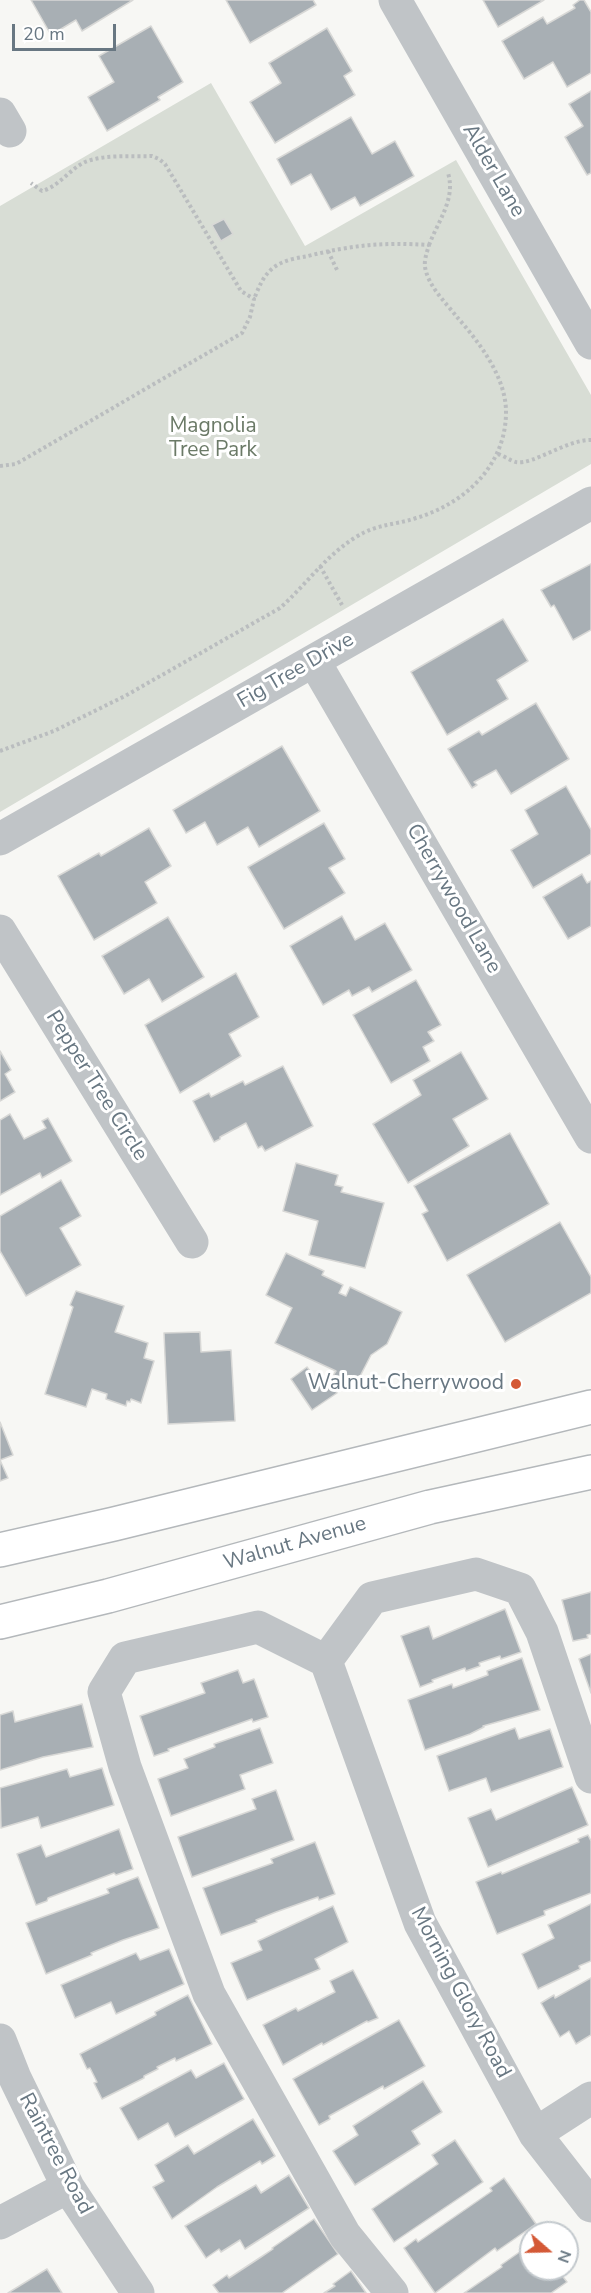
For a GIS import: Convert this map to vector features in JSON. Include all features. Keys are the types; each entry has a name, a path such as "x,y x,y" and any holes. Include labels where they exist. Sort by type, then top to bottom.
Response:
{"main road":[{"path":"0,1550 591,1407"},
{"name":"Walnut Avenue","path":"0,1622 108,1596 430,1507 591,1472"}],"street":[{"name":"Alder Lane","path":"395,0 591,343"},
{"name":"Fig Tree Drive","path":"0,839 591,503"},
{"name":"Cherrywood Lane","path":"314,661 591,1137"},
{"name":"Pepper Tree Circle","path":"0,931 192,1242"},
{"path":"392,2293 345,2235 209,1994 125,1767 104,1692 125,1658 258,1627 326,1661 372,1598 476,1574 520,1589 542,1632 591,1777"},
{"name":"Morning Glory Road","path":"326,1661 420,1923 535,2134 591,2206"},
{"name":"Raintree Road","path":"0,2040 15,2078 68,2187 138,2293"},
{"path":"535,2134 591,2098"},
{"path":"0,2223 68,2187"}],"path":[{"path":"31,183 36,189 42,191 48,189 70,171 86,162 100,158 152,156 159,159 241,291 254,299"},
{"path":"0,751 54,731 125,696 280,608 297,593 335,550 376,526 414,519 442,509 463,497 484,476 498,454 504,434 506,411 501,387 486,356 466,326 440,297 425,267 429,245 450,198 452,185 448,173"},
{"path":"0,466 16,464 242,333 250,317 261,281 274,267 291,260 365,244 429,245"},
{"path":"328,251 337,270"},
{"path":"498,454 516,462 527,461 578,440 591,440"},
{"path":"320,566 346,611"}],"green space":[{"name":"Magnolia Tree Park","path":"211,83 305,246 456,160 591,395 591,464 0,812 0,206"}],"building":[{"path":"31,0 133,0 82,31 76,20 51,35"},
{"path":"226,0 313,0 316,5 250,43"},
{"path":"483,0 544,0 498,27"},
{"path":"584,0 591,12 591,73 567,87 553,62 524,79 502,41 543,17 547,24 575,8 573,5"},
{"path":"151,26 183,82 158,97 160,100 107,131 88,97 114,82 99,56"},
{"path":"327,28 352,71 344,76 355,95 275,143 250,102 281,83 269,63"},
{"path":"591,91 591,173 587,175 565,137 583,126 569,104"},
{"path":"351,117 372,154 395,141 414,176 360,206 355,197 331,210 311,174 291,185 277,159"},
{"path":"224,219 233,234 221,241 212,225"},
{"path":"591,564 591,630 573,640 554,605 551,607 541,590"},
{"path":"503,619 528,661 497,680 508,699 447,735 411,672"},
{"path":"536,703 569,759 511,794 496,770 474,782 477,785 472,788 448,749 479,731 482,735"},
{"path":"282,746 320,811 259,847 248,827 217,845 205,822 186,833 173,810"},
{"path":"566,786 591,830 591,854 533,888 511,850 538,834 525,810"},
{"path":"324,823 345,859 329,868 345,893 284,929 248,867"},
{"path":"149,828 171,866 145,882 157,903 94,940 58,876 99,853 101,856"},
{"path":"582,874 587,883 591,881 591,926 568,939 543,897"},
{"path":"342,916 355,940 385,923 412,970 372,992 369,987 352,996 349,990 323,1005 290,946"},
{"path":"168,917 204,977 162,1002 149,979 124,994 102,956"},
{"path":"236,973 259,1017 229,1034 241,1056 180,1093 145,1025"},
{"path":"416,980 441,1025 428,1032 434,1041 423,1047 430,1061 391,1083 353,1015"},
{"path":"0,1051 11,1070 5,1074 15,1092 0,1101"},
{"path":"461,1052 488,1099 453,1119 469,1146 408,1183 373,1124 421,1095 413,1080"},
{"path":"283,1066 313,1126 265,1151 262,1146 258,1148 246,1123 214,1142 193,1101 209,1093 211,1097 243,1081 245,1085"},
{"path":"10,1114 24,1139 46,1128 42,1121 48,1118 72,1161 42,1178 40,1173 0,1195 0,1120"},
{"path":"510,1133 549,1204 447,1261 422,1214 428,1211 414,1186"},
{"path":"296,1163 338,1175 335,1185 343,1187 341,1192 384,1203 365,1268 309,1255 318,1221 283,1211"},
{"path":"61,1180 81,1216 60,1228 81,1265 26,1296 0,1251 0,1216"},
{"path":"560,1222 591,1277 591,1293 505,1342 467,1275"},
{"path":"286,1253 324,1271 322,1275 343,1285 339,1293 346,1296 350,1287 402,1312 387,1344 371,1355 354,1388 332,1377 336,1371 275,1343 292,1308 266,1295"},
{"path":"76,1291 124,1306 115,1332 148,1343 144,1358 154,1361 141,1403 131,1399 130,1402 127,1401 126,1406 106,1399 107,1394 92,1389 86,1407 45,1394"},
{"path":"200,1332 201,1352 231,1350 235,1421 168,1424 164,1333"},
{"path":"307,1367 315,1378 318,1375 321,1379 325,1377 337,1393 312,1410 291,1379"},
{"path":"0,1422 13,1455 0,1460"},
{"path":"0,1460 8,1478 0,1481"},
{"path":"591,1592 591,1634 587,1635 588,1638 573,1641 562,1600"},
{"path":"505,1609 521,1652 479,1663 480,1666 466,1671 465,1668 420,1687 401,1636 429,1626 433,1639"},
{"path":"591,1654 591,1693 579,1659"},
{"path":"522,1658 540,1710 483,1726 470,1734 425,1750 408,1700 452,1684 453,1688 488,1675 487,1671"},
{"path":"238,1670 243,1683 254,1679 268,1717 253,1722 252,1719 154,1756 140,1716 205,1693 201,1683"},
{"path":"82,1704 93,1747 43,1757 0,1770 0,1715 13,1711 15,1722"},
{"path":"260,1728 273,1763 240,1775 245,1789 171,1816 158,1779 188,1768 184,1759 215,1747 214,1744"},
{"path":"515,1728 519,1739 550,1729 563,1767 491,1792 486,1778 449,1791 437,1756"},
{"path":"102,1768 114,1805 41,1828 38,1817 1,1828 0,1788 67,1769 70,1777"},
{"path":"572,1787 588,1825 488,1867 468,1818 491,1809 496,1820"},
{"path":"276,1790 294,1840 192,1877 178,1837 256,1809 252,1799"},
{"path":"119,1829 133,1869 116,1875 114,1873 48,1898 47,1901 36,1905 17,1854 41,1845 46,1857"},
{"path":"588,1835 591,1841 591,1893 544,1911 545,1915 497,1934 476,1882 501,1872 502,1874 579,1842 578,1839"},
{"path":"315,1842 335,1894 319,1900 318,1897 276,1912 256,1920 257,1922 221,1935 203,1888 273,1863 271,1859"},
{"path":"138,1877 159,1928 91,1953 92,1955 46,1974 26,1923 109,1893 107,1889"},
{"path":"591,1904 591,1961 579,1966 580,1969 538,1989 522,1954 554,1938 548,1925"},
{"path":"333,1906 348,1942 315,1959 320,1969 247,2000 231,1963 262,1950 258,1941"},
{"path":"169,1949 184,1984 116,2014 111,2002 75,2018 61,1985 136,1953 140,1960"},
{"path":"353,1970 378,2018 367,2021 323,2045 322,2043 283,2065 263,2025 296,2008 298,2011 335,1992 330,1981"},
{"path":"591,1978 591,2035 576,2044 569,2031 560,2037 541,2003"},
{"path":"188,1995 212,2044 157,2067 158,2069 144,2078 102,2099 94,2083 97,2082 90,2068 87,2069 80,2054 156,2015 155,2012"},
{"path":"399,2020 425,2066 329,2116 330,2119 319,2125 293,2079"},
{"path":"224,2063 244,2099 175,2137 168,2123 138,2140 120,2108 191,2070 196,2078"},
{"path":"423,2081 442,2112 412,2131 420,2144 355,2185 333,2151 358,2135 353,2126"},
{"path":"253,2119 275,2156 262,2164 260,2161 217,2187 172,2219 153,2187 164,2181 155,2165 188,2145 194,2154"},
{"path":"455,2140 483,2182 394,2242 372,2209 438,2164 432,2155"},
{"path":"289,2175 309,2208 245,2249 240,2240 221,2252 219,2249 206,2258 185,2226 256,2185 261,2193"},
{"path":"504,2178 534,2221 519,2221 519,2236 497,2251 495,2248 435,2293 404,2248 416,2239 418,2242 492,2191 490,2188"},
{"path":"314,2219 338,2254 282,2293 219,2293 213,2285 227,2275 229,2278"},
{"path":"519,2252 519,2281 567,2282 551,2293 464,2293 502,2267 501,2265"},
{"path":"47,2269 62,2293 8,2293"},
{"path":"351,2271 366,2293 324,2293 335,2286 333,2284"}],"place":[{"name":"Walnut-Cherrywood","path":"516,1384"}]}
